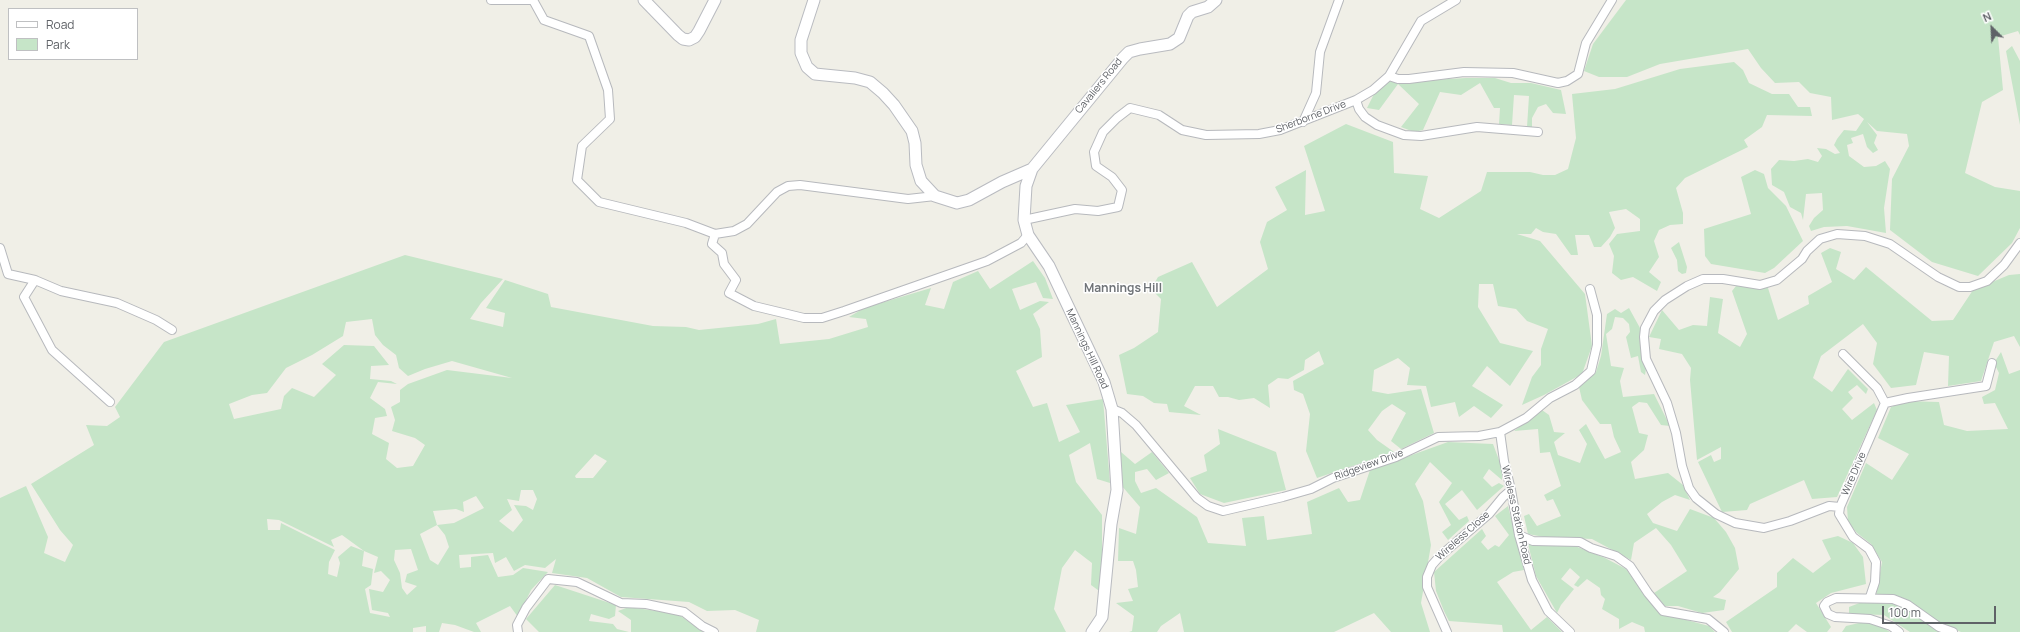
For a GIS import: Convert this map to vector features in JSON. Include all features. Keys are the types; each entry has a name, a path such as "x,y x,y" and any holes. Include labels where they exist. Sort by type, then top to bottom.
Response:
{"main road":[{"path":"644,0 678,36 689,40 695,37 699,32 715,0"},
{"path":"814,0 801,40 801,53 808,68 815,74 856,78 870,82 883,93 894,105 912,131 915,143 916,165 921,181 936,196 957,203 969,200 1002,182 1032,169"},
{"name":"Cavaliers Road","path":"1032,169 1129,52 1170,44 1179,38 1188,16 1192,12 1208,8 1216,0"},
{"name":"Mannings Hill Road","path":"1032,169 1026,186 1024,220 1028,235 1049,266 1104,382 1112,409 1117,490 1111,524 1102,617 1092,632"}],"street":[{"path":"491,0 533,0 544,20 589,36 608,90 610,119 582,146 577,180 599,202 686,223 715,234 734,231 748,224 778,192 788,186 800,185 908,199 936,196"},
{"path":"1303,122 1316,93 1320,52 1339,0"},
{"name":"Sherborne Drive","path":"1024,220 1075,209 1098,211 1118,207 1122,190 1112,178 1096,166 1094,152 1103,132 1130,108 1159,115 1182,130 1206,135 1259,134 1280,130 1356,100 1373,90 1389,76 1421,21 1456,0"},
{"path":"1389,76 1398,79 1410,79 1464,72 1513,73 1558,83 1567,81 1578,74 1586,43 1612,0"},
{"path":"1356,100 1359,109 1365,117 1377,125 1404,135 1420,136 1478,127 1538,132"},
{"path":"715,234 712,244 722,253 724,264 736,280 729,294 754,306 804,318 822,318 893,295 951,272 987,261 1021,243 1028,235"},
{"path":"1840,507 1829,506 1790,521 1764,528 1735,523 1716,514 1696,498 1689,488 1682,466 1676,433 1667,403 1646,359 1644,338 1645,328 1654,311 1666,300 1687,286 1703,279 1723,279 1760,285 1777,280 1802,259 1807,251 1820,239 1837,234 1865,236 1890,244 1938,277 1959,287 1970,287 1987,281 2004,265 2020,244"},
{"path":"0,248 8,274 35,280 61,291 117,303 156,320 172,330"},
{"path":"35,280 24,298 52,350 110,402"},
{"name":"Ridgeview Drive","path":"1112,409 1122,413 1136,425 1197,498 1208,506 1223,511 1311,489 1333,478 1396,457 1438,437 1479,436 1500,432 1526,418 1550,398 1575,385 1591,371 1597,345 1597,315 1590,289"},
{"path":"1843,354 1877,388 1885,403 1986,386 1992,363"},
{"name":"Wire Drive","path":"1870,597 1875,582 1876,562 1869,549 1852,537 1838,514 1885,403"},
{"name":"Wireless Station Road","path":"1500,432 1504,461 1519,535 1532,580 1548,611 1570,632"},
{"name":"Wireless Close","path":"1447,632 1427,587 1427,577 1432,566 1440,556 1489,514 1502,497 1511,490"},
{"path":"1519,535 1533,541 1580,542 1591,548 1616,556 1630,566 1648,593 1663,611 1708,619 1724,632"},
{"path":"518,632 517,625 526,608 548,579 577,582 621,603 646,604 684,612 702,626 714,632"},
{"path":"1898,632 1891,626 1870,619 1835,617 1825,611 1824,606 1830,599 1847,597 1893,599 1908,605 1939,627 1953,632"}],"green space":[{"path":"1626,0 2020,0 2020,35 2018,31 1998,37 2003,90 1982,102 1965,173 1995,187 2020,191 2020,228 2012,243 1978,276 1932,262 1890,230 1892,179 1909,146 1907,134 1877,131 1867,122 1877,135 1874,143 1878,150 1873,153 1867,147 1863,134 1851,138 1853,143 1847,145 1849,156 1864,167 1876,166 1885,161 1890,169 1884,208 1886,233 1847,226 1824,227 1811,231 1809,226 1814,218 1823,210 1822,193 1806,194 1803,220 1801,213 1790,207 1784,192 1772,185 1771,169 1779,160 1794,161 1808,159 1818,162 1822,156 1817,148 1826,149 1835,154 1840,153 1834,145 1837,139 1844,130 1856,131 1864,119 1858,114 1832,120 1831,97 1810,93 1799,82 1775,83 1761,68 1748,49 1660,64 1627,77 1599,77 1584,71 1593,44"},
{"path":"2012,46 2020,61 2020,125 2006,51"},
{"path":"1734,62 1743,70 1749,83 1772,94 1789,94 1798,107 1810,107 1812,116 1767,115 1762,127 1744,140 1748,147 1685,178 1676,188 1683,213 1683,224 1670,225 1659,230 1654,241 1659,257 1649,272 1661,282 1657,291 1633,277 1621,280 1612,273 1614,256 1609,244 1617,234 1640,231 1640,219 1626,209 1609,212 1615,228 1610,237 1601,247 1594,247 1589,235 1575,235 1578,255 1571,255 1556,234 1543,232 1536,228 1531,234 1517,234 1540,241 1585,294 1592,346 1582,374 1544,395 1522,405 1532,377 1541,365 1541,349 1548,329 1527,321 1516,309 1498,306 1493,284 1479,284 1478,307 1500,343 1533,351 1510,386 1487,366 1472,386 1503,405 1491,418 1474,406 1459,417 1455,402 1431,407 1426,386 1407,385 1410,368 1398,358 1374,370 1372,391 1388,394 1421,389 1434,433 1401,449 1391,441 1406,413 1392,404 1382,411 1368,430 1377,440 1394,452 1317,478 1306,451 1310,414 1303,394 1294,390 1293,381 1324,364 1319,351 1305,360 1304,370 1288,379 1278,378 1268,385 1270,408 1254,398 1239,400 1228,397 1219,397 1213,386 1195,386 1184,406 1201,415 1169,412 1167,404 1154,403 1143,396 1127,394 1119,355 1134,348 1158,332 1161,299 1151,289 1158,277 1192,262 1217,307 1268,269 1260,242 1267,222 1287,210 1275,187 1306,170 1305,215 1325,211 1304,146 1346,124 1393,142 1394,173 1428,176 1420,209 1439,218 1481,191 1487,172 1530,172 1543,175 1555,175 1568,169 1576,138 1572,94 1615,89 1680,69"},
{"path":"1495,78 1511,83 1531,83 1561,90 1566,114 1553,113 1546,104 1538,107 1532,118 1532,127 1527,127 1529,96 1514,95 1512,125 1499,124 1500,108 1494,108 1480,83 1461,95 1440,92 1423,130 1414,132 1401,127 1419,104 1398,84 1379,110 1367,108 1375,92 1389,79 1394,82"},
{"path":"1755,170 1764,174 1768,188 1786,206 1803,241 1774,268 1765,273 1711,264 1705,256 1704,229 1751,214 1741,177"},
{"path":"1679,242 1687,267 1686,273 1682,274 1678,271 1677,260 1671,248"},
{"path":"1830,248 1841,252 1836,269 1854,280 1866,267 1932,321 1953,320 1973,290 2009,275 2020,274 2020,347 2014,336 1994,342 1981,381 1948,386 1949,356 1924,352 1916,385 1891,388 1873,364 1877,343 1863,324 1821,356 1813,378 1832,392 1848,369 1868,389 1866,394 1857,385 1848,392 1853,398 1842,409 1852,420 1874,403 1877,410 1837,497 1812,499 1804,480 1750,504 1747,510 1722,512 1698,462 1711,455 1714,462 1721,459 1721,447 1697,460 1690,380 1691,368 1682,354 1659,349 1661,339 1649,337 1662,310 1679,330 1693,325 1707,326 1710,297 1723,299 1718,333 1740,347 1747,334 1732,291 1736,286 1768,288 1778,320 1809,304 1808,296 1832,282 1821,253"},
{"path":"405,255 503,279 481,303 470,319 503,327 505,313 486,308 505,280 548,294 551,307 653,326 686,327 699,330 758,324 776,319 780,344 829,339 868,327 866,319 849,317 864,308 931,288 925,305 944,309 953,282 978,271 990,289 1033,261 1045,278 1053,299 1043,298 1036,282 1012,289 1020,310 1040,301 1049,302 1033,314 1040,329 1042,357 1016,371 1033,407 1047,403 1059,442 1080,432 1066,405 1103,399 1110,483 1097,479 1090,443 1069,455 1076,482 1102,515 1102,593 1091,585 1092,563 1075,550 1062,568 1054,609 1066,632 756,632 759,620 735,610 707,611 689,602 621,597 587,578 552,573 556,559 545,568 525,565 514,571 506,557 495,563 493,553 459,555 460,568 471,567 471,557 488,555 498,577 513,575 523,568 548,572 531,590 518,617 510,606 476,623 481,632 474,632 455,625 442,623 439,632 426,632 426,626 413,628 413,632 0,632 0,498 26,486 48,537 44,553 65,562 73,545 60,530 31,484 94,445 86,425 107,426 120,417 115,407 164,342","holes":["372,319 375,335 383,345 396,355 399,368 408,376 452,361 512,378 447,370 408,384 400,390 400,402 391,407 395,420 392,431 415,438 425,445 413,466 397,468 386,459 389,443 372,434 375,418 387,416 385,409 370,398 378,382 397,384 391,381 370,379 371,366 389,365 374,346 344,345 322,364 336,375 314,397 292,388 284,396 281,409 234,419 229,404 252,395 267,393 286,368 312,355 343,336 346,322","595,454 607,461 593,478 576,478 575,476","521,490 533,490 537,499 533,510 526,506 514,505 523,520 513,532 499,521 512,510 507,499 519,501","476,496 484,508 454,523 437,525 433,511 456,509 464,512 463,502","267,519 279,520 334,547 331,540 342,535 364,551 351,546 338,557 340,563 337,577 328,574 329,562 335,550 281,523 280,530 268,530","437,525 445,535 449,547 438,565 430,560 420,534","411,549 418,570 407,574 405,582 417,586 407,595 402,588 400,573 394,560 395,550","364,551 378,557 374,573 381,571 390,580 383,592 369,589 372,610 388,613 390,617 370,613 365,589 371,585 373,569 362,566"]},
{"path":"1629,308 1640,328 1646,369 1645,375 1641,372 1638,356 1631,358 1626,337 1630,332 1629,324 1623,318 1615,317 1612,329 1606,334 1611,366 1624,368 1620,381 1623,397 1654,394 1670,426 1661,425 1647,403 1639,402 1632,407 1639,433 1648,435 1644,450 1631,462 1635,479 1668,473 1683,485 1690,500 1675,495 1662,502 1647,514 1653,523 1677,531 1690,509 1714,518 1726,532 1735,548 1739,569 1720,592 1713,597 1726,600 1724,610 1702,613 1678,606 1665,606 1654,593 1687,571 1671,545 1656,528 1634,543 1631,560 1592,539 1544,537 1528,534 1524,516 1529,514 1537,526 1561,516 1553,499 1547,501 1544,495 1561,486 1550,452 1540,453 1538,429 1514,431 1542,410 1549,415 1554,432 1565,433 1554,442 1558,455 1580,463 1587,444 1579,430 1586,424 1605,459 1621,452 1614,437 1611,424 1600,424 1582,400 1579,387 1596,372 1601,356 1607,314 1615,309 1621,313"},
{"path":"2001,352 2009,374 2020,370 2020,632 1961,632 1876,595 1882,562 1871,544 1857,533 1848,522 1847,507 1866,463 1892,480 1909,454 1878,438 1891,407 1906,401 1939,402 1944,425 1967,431 2008,429 1995,403 1984,404 1982,397 1995,390 1999,373 1994,363"},
{"path":"1218,429 1276,452 1286,490 1224,503 1200,494 1190,478 1207,471 1204,455 1220,444"},
{"path":"1448,442 1493,444 1502,468 1502,480 1489,469 1483,478 1492,487 1499,483 1504,486 1477,510 1462,490 1445,504 1459,520 1467,516 1469,521 1448,540 1442,532 1451,525 1439,502 1452,483 1430,462 1415,484 1423,501 1431,545 1421,603 1430,632 1391,632 1374,613 1334,632 1184,632 1180,613 1161,626 1157,632 1129,632 1132,631 1134,616 1116,603 1133,601 1128,589 1138,587 1136,570 1133,561 1118,561 1119,528 1136,534 1140,507 1121,485 1121,452 1135,464 1152,452 1169,473 1156,480 1147,469 1135,472 1135,481 1141,493 1156,488 1197,517 1208,543 1246,546 1242,518 1264,516 1267,540 1312,534 1307,502 1339,488 1348,502 1360,500 1370,470"},
{"path":"1508,506 1524,570 1513,572 1497,582 1531,630 1547,617 1562,632 1503,632 1502,625 1449,621 1444,611 1436,591 1434,572 1482,529 1486,536 1481,542 1488,550 1495,545 1499,547 1509,535 1495,516"},
{"path":"1838,536 1853,543 1863,557 1866,584 1831,593 1816,603 1831,627 1827,632 1807,632 1796,624 1788,632 1732,632 1726,622 1777,587 1777,573 1793,558 1813,573 1831,559 1822,540"},
{"path":"1528,544 1575,546 1605,558 1626,569 1660,613 1709,626 1715,632 1645,632 1644,627 1632,622 1619,629 1619,619 1602,609 1605,599 1601,595 1600,588 1587,579 1578,587 1574,585 1580,577 1570,568 1561,579 1574,589 1561,605 1557,613 1536,576"},
{"path":"555,585 616,605 615,616 609,619 591,614 589,621 613,624 617,629 629,632 539,632 526,619"},
{"path":"1862,602 1893,604 1912,612 1942,632 1910,632 1884,615 1849,614 1849,607"},
{"path":"629,607 678,614 703,632 631,632 631,620 618,611"},
{"path":"1859,623 1876,623 1890,632 1842,632 1846,626"}],"district":[{"name":"Mannings Hill","path":"1123,289"}]}
